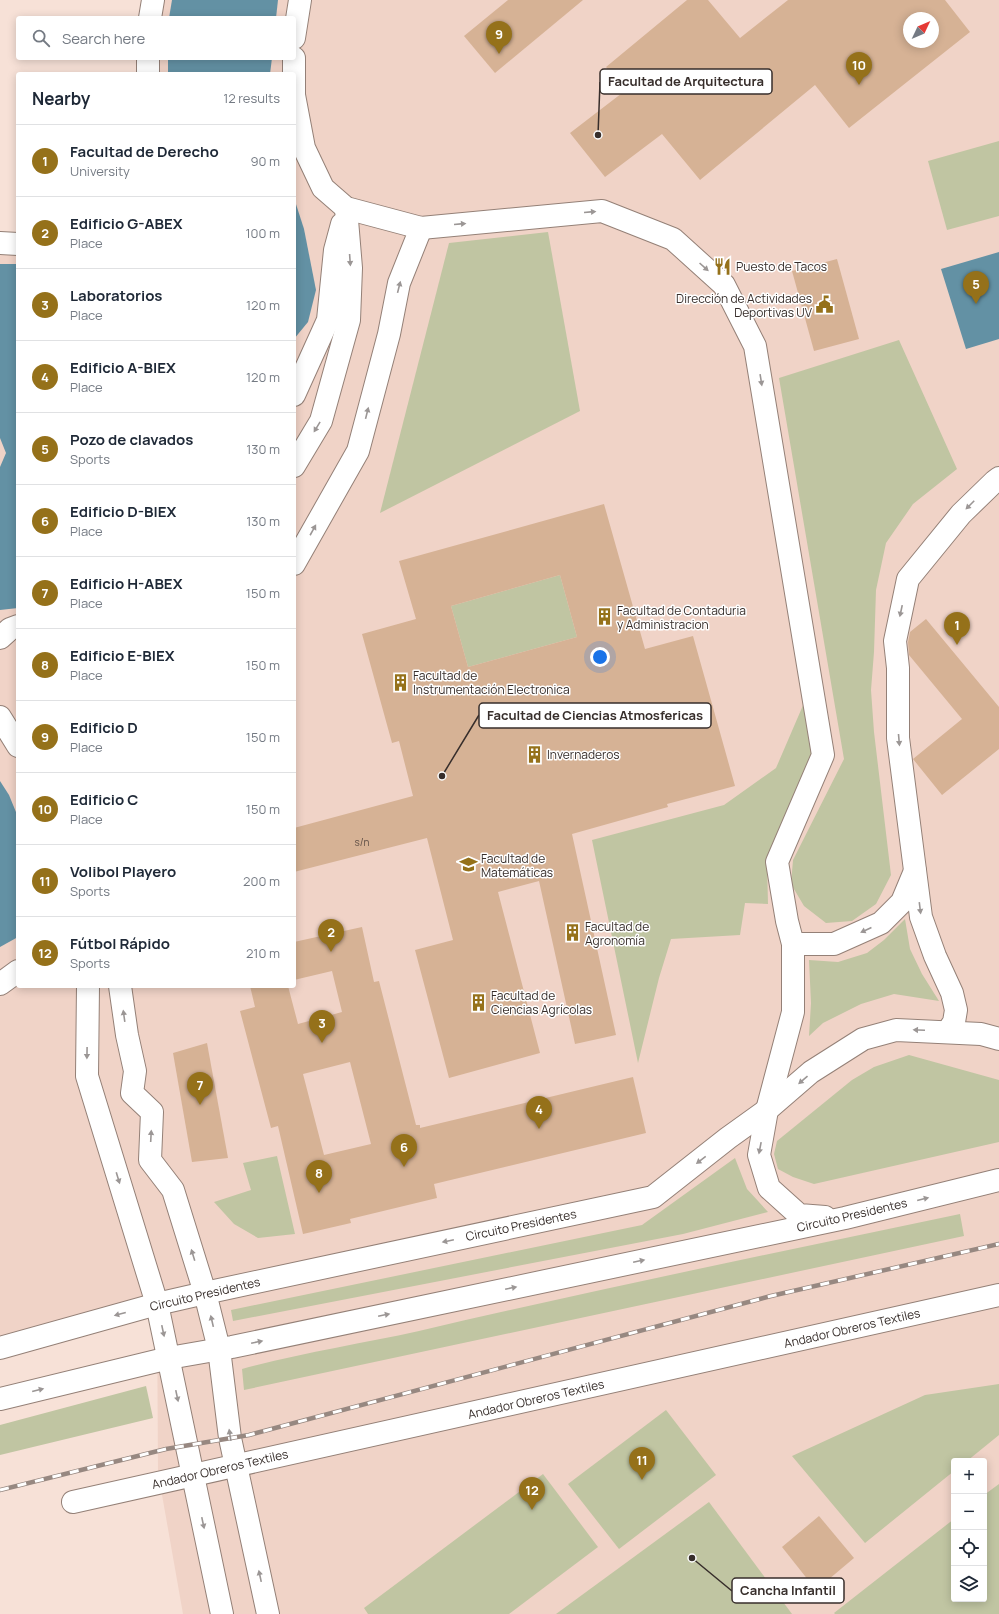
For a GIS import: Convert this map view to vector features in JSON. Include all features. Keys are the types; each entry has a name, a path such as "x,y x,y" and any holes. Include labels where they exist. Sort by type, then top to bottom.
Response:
{"street":[{"path":"150,16 153,0"},
{"path":"296,25 300,0"},
{"path":"148,60 148,72"},
{"path":"294,60 294,72"},
{"path":"296,106 304,148 323,188 346,208 421,228 602,211 673,239 724,285 755,346 823,755 776,862 787,921 793,944 793,1012 768,1110 759,1155 769,1188 799,1215 845,1218"},
{"path":"296,391 328,320 335,250 346,208"},
{"path":"296,463 321,421 349,320 351,268 346,208"},
{"path":"296,560 358,452 389,334 399,283 421,228"},
{"path":"0,244 16,244"},
{"path":"948,1031 954,1022 956,1010 952,993 935,956 921,917 898,738 898,668 895,641 908,579 961,514 999,478"},
{"path":"0,638 10,629 16,627"},
{"path":"0,717 16,743"},
{"path":"793,944 834,944 881,923 902,902 915,870"},
{"path":"0,984 16,972"},
{"path":"88,988 87,1076 158,1304 222,1614"},
{"path":"120,988 127,1035 135,1071 132,1093 152,1112 150,1160 173,1190 205,1292 218,1349 230,1438 268,1614"},
{"name":"Circuito Presidentes","path":"0,1348 205,1292 653,1197 728,1138 768,1110 811,1072 863,1039 896,1030 948,1031 990,1036"},
{"path":"990,1036 999,1048"},
{"name":"Circuito Presidentes","path":"0,1399 169,1358 845,1218 999,1180"},
{"name":"Andador Obreros Textiles","path":"73,1502 999,1295"}],"shaded area":[{"path":"158,0 999,0 999,1614 183,1614 158,1472 157,1304 0,1336 0,233 16,232 16,988 296,988 296,72 140,72 144,60 296,60 296,16 154,16"}],"green space":[{"path":"999,141 999,216 947,230 928,161"},
{"path":"548,232 580,411 380,513 449,243"},
{"path":"899,340 957,469 913,504 886,543 876,590 871,690 874,732 891,875 876,904 852,921 826,923 804,906 791,884 793,860 844,759 779,378"},
{"path":"560,575 577,637 468,667 451,606"},
{"path":"804,703 812,757 767,862 768,904 745,903 740,935 671,939 659,978 638,1063 592,840 724,805 776,768"},
{"path":"905,919 910,949 922,974 939,1001 894,994 861,1004 823,1023 809,1036 811,1003 809,960 838,962 867,953 884,940"},
{"path":"909,1055 999,1080 999,1142 814,1184 793,1177 778,1169 774,1154 777,1141 852,1080 874,1067"},
{"path":"277,1156 295,1234 258,1238 234,1224 214,1202 251,1190 243,1163"},
{"path":"735,1158 747,1189 768,1212 683,1234 233,1321 231,1310 642,1225"},
{"path":"960,1214 964,1236 244,1390 242,1369 264,1363"},
{"path":"999,1384 999,1435 971,1458 951,1458 951,1473 865,1543 792,1456 925,1395"},
{"path":"146,1386 153,1418 0,1455 0,1425"},
{"path":"666,1410 716,1475 619,1549 568,1484"},
{"path":"543,1474 598,1547 509,1614 368,1614 364,1608"},
{"path":"999,1484 999,1614 834,1613 951,1521 951,1602 987,1602 987,1493"},
{"path":"709,1502 792,1614 556,1614"}],"water":[{"path":"172,0 278,0 276,16 169,16"},
{"path":"168,60 272,60 270,72 168,72"},
{"path":"296,204 304,229 316,290 308,322 296,337"},
{"path":"999,252 999,339 966,349 941,269"},
{"path":"0,264 16,264 16,608 0,610 0,467 6,453 0,438"},
{"path":"0,781 9,795 16,812 16,938 0,947"}],"building":[{"path":"508,0 583,0 495,73 464,36"},
{"path":"687,0 708,0 740,38 788,0 945,0 970,32 849,128 815,85 700,180 662,134 605,177 570,133 626,90 606,67"},
{"name":"Dirección de Actividades Deportivas UV","path":"837,259 859,339 814,351 792,271"},
{"path":"604,504 645,649 693,636 735,786 667,804 668,807 572,834 616,1035 575,1044 539,881 498,892 540,1053 449,1078 415,950 453,940 427,838 296,871 296,827 413,796 399,741 392,743 362,634 416,619 399,561","holes":["560,575 577,637 468,667 451,606"]},
{"path":"926,619 999,707 999,749 942,795 913,759 962,719 909,655 908,642 910,632"},
{"path":"362,927 374,982 379,981 416,1125 420,1125 420,1128 633,1077 646,1133 434,1184 437,1198 350,1219 351,1223 303,1234 278,1126 271,1128 240,1011 255,1007 250,988 289,988 298,1024 342,1012 332,971 296,980 296,942","holes":["350,1062 371,1144 324,1155 303,1074"]},
{"path":"207,1043 228,1158 192,1162 173,1053"},
{"path":"819,1516 854,1558 816,1590 782,1547"}],"railway":[{"path":"0,1490 166,1449 249,1435 771,1296 999,1244"}],"place":[{"name":"Edificio D","path":"499,54"},
{"name":"Edificio C","path":"859,85"},
{"name":"Facultad de Arquitectura","path":"598,135"},
{"name":"Puesto de Tacos","path":"723,266"},
{"name":"Pozo de clavados","path":"976,304"},
{"name":"Dirección de Actividades Deportivas UV","path":"825,305"},
{"name":"Facultad de Contaduria y Administracion","path":"604,617"},
{"name":"Facultad de Derecho","path":"957,645"},
{"name":"Facultad de Instrumentación Electronica","path":"400,682"},
{"name":"Invernaderos","path":"534,754"},
{"name":"Facultad de Ciencias Atmosfericas","path":"442,776"},
{"name":"Facultad de Matemáticas","path":"468,865"},
{"name":"Facultad de Agronomía","path":"572,933"},
{"name":"Edificio G-ABEX","path":"331,952"},
{"name":"Facultad de Ciencias Agrícolas","path":"478,1002"},
{"name":"Laboratorios","path":"322,1043"},
{"name":"Edificio H-ABEX","path":"200,1105"},
{"name":"Edificio A-BIEX","path":"539,1129"},
{"name":"Edificio D-BIEX","path":"404,1167"},
{"name":"Edificio E-BIEX","path":"319,1193"},
{"name":"Volibol Playero","path":"642,1480"},
{"name":"Fútbol Rápido","path":"532,1510"},
{"name":"Cancha Infantil","path":"692,1558"}]}
